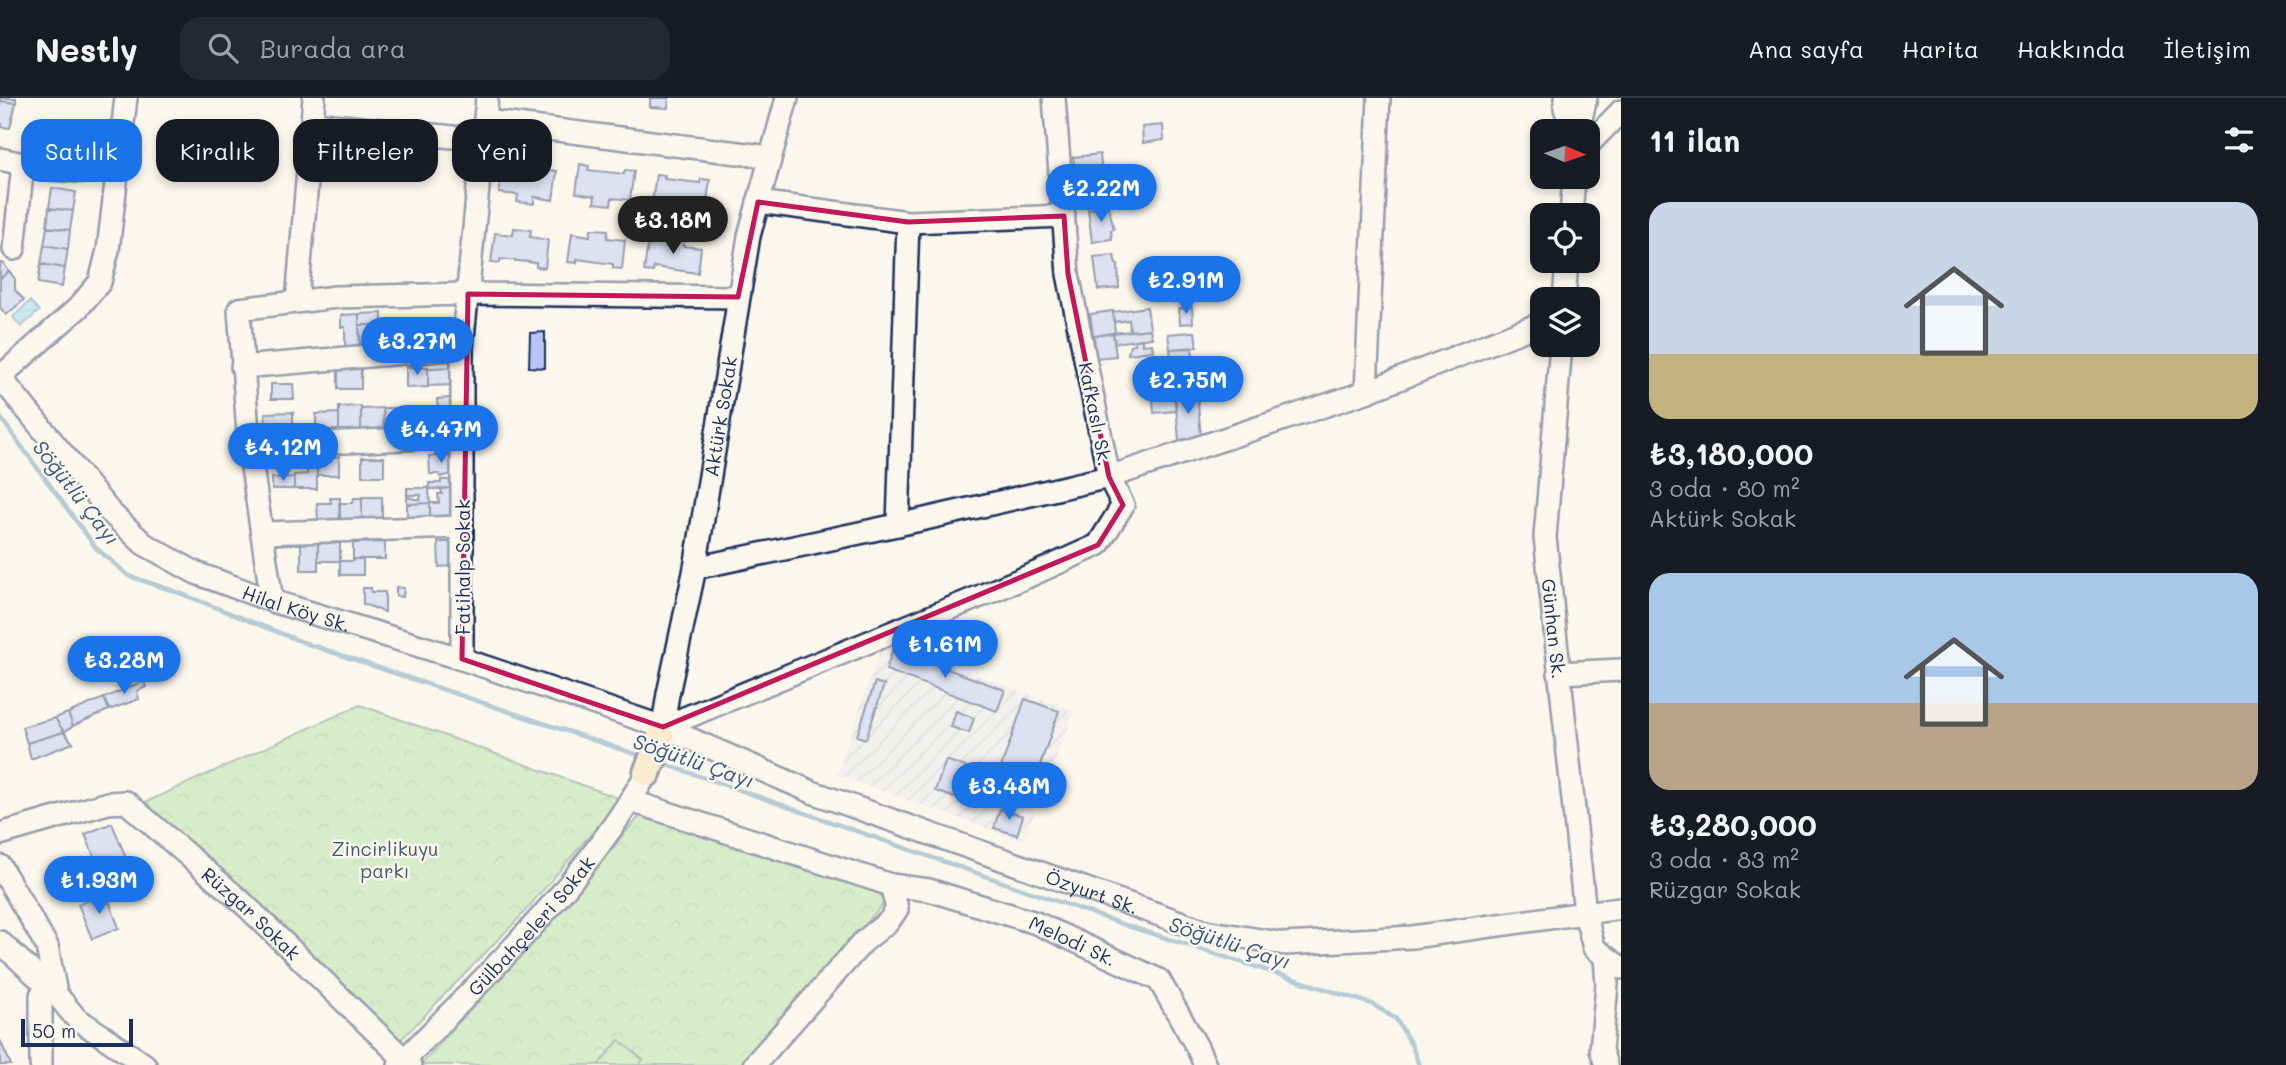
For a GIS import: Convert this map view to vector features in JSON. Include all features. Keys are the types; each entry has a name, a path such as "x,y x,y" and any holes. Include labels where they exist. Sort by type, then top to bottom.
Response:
{"main road":[{"path":"647,773 662,732"}],"street":[{"path":"0,377 78,308 100,282 108,250 126,98"},
{"path":"312,119 314,98"},
{"name":"Fatihalp Sokak","path":"485,119 487,98"},
{"name":"Aktürk Sokak","path":"662,732 695,568 748,236 787,98"},
{"name":"Kafkaslı Sk.","path":"662,732 1098,545 1123,505 1109,477 1068,274 1054,98"},
{"path":"1366,392 1379,98"},
{"path":"1566,98 1565,108 1569,119"},
{"path":"1581,119 1586,98"},
{"path":"1600,133 1621,111"},
{"path":"552,137 770,158"},
{"path":"0,159 21,164"},
{"path":"14,249 21,182"},
{"path":"297,301 307,182"},
{"name":"Fatihalp Sokak","path":"462,659 462,348 479,182"},
{"path":"758,202 908,222 1064,216"},
{"path":"898,525 908,222"},
{"path":"272,601 249,447 239,309 336,297 468,294 738,297"},
{"path":"695,568 1109,477 1366,392 1530,328"},
{"path":"242,367 462,348"},
{"name":"Günhan Sk.","path":"1560,357 1545,537 1584,913 1594,948 1613,963"},
{"name":"Hilal Köy Sk.","path":"0,377 110,512 144,544 196,573 272,601 462,659 662,732"},
{"path":"249,447 461,436"},
{"path":"263,533 462,527"},
{"path":"1559,673 1621,670"},
{"name":"Özyurt Sk.","path":"662,732 812,792 1205,931 1284,944 1412,937 1584,913"},
{"name":"Gülbahçeleri Sokak","path":"405,1063 531,929 611,832 647,773"},
{"name":"Melodi Sk.","path":"631,800 891,885 929,890 1036,923 1159,980 1205,1065"},
{"name":"Rüzgar Sokak","path":"0,834 108,803 126,802 242,902 405,1063"},
{"path":"0,866 47,946 56,995"},
{"path":"754,1065 863,943 889,921 897,909 891,885"},
{"path":"1584,913 1621,908"},
{"path":"0,942 56,995 76,1018 145,1065"},
{"path":"1605,1065 1601,1050 1607,985 1613,963"},
{"path":"41,1065 41,996 56,995"}],"highlighted area":[{"path":"758,202 908,222 1064,216 1068,274 1109,477 1123,505 1098,545 663,727 462,659 468,294 738,297"}],"shaded area":[{"path":"883,640 1075,711 1023,841 837,775"}],"green space":[{"name":"Zincirlikuyu parkı","path":"360,705 621,799 519,918 393,1048 210,885 146,802"},
{"path":"646,809 893,893 742,1065 421,1065"},
{"path":"619,1040 643,1060 639,1065 598,1065"}],"water":[{"path":"30,301 39,311 21,327 13,317"}],"building":[{"path":"0,98 16,98 16,103 0,101"},
{"path":"650,98 669,98 668,108 650,107"},
{"path":"0,101 16,103 10,128 0,124"},
{"path":"1163,125 1164,140 1143,143 1142,127"},
{"path":"1100,154 1102,176 1076,179 1073,157"},
{"path":"580,164 589,166 588,170 624,174 625,170 634,171 630,200 612,198 611,205 594,203 595,196 576,193"},
{"path":"552,170 557,171 553,200 534,197 534,204 517,202 518,195 499,193 501,182 552,182"},
{"path":"656,174 665,175 664,179 700,183 701,179 710,180 706,209 687,207 687,214 670,212 671,205 652,203"},
{"path":"1102,176 1104,199 1078,201 1076,179"},
{"path":"52,188 76,192 73,211 49,208"},
{"path":"1108,206 1114,229 1111,230 1112,239 1092,242 1088,209"},
{"path":"49,208 73,211 70,230 47,227"},
{"path":"47,227 70,230 68,249 44,245"},
{"path":"514,228 531,230 530,237 548,240 545,268 536,267 536,263 500,259 500,263 491,262 495,233 513,235"},
{"path":"591,229 608,230 607,238 625,240 622,269 613,268 613,264 577,259 577,263 568,262 572,233 590,236"},
{"path":"667,237 684,239 683,246 701,248 698,273 654,267 653,272 644,271 648,242 666,244"},
{"path":"44,245 68,249 65,268 41,264"},
{"path":"1114,255 1118,264 1119,288 1098,290 1094,257"},
{"path":"0,263 9,271 0,279"},
{"path":"41,264 65,268 62,287 38,283"},
{"path":"9,271 15,279 15,290 24,300 6,315 0,307 0,279"},
{"path":"1147,307 1150,329 1130,331 1129,320 1114,322 1113,312"},
{"path":"1192,307 1193,323 1180,324 1179,309"},
{"path":"1113,311 1115,333 1093,336 1090,314"},
{"path":"382,313 380,325 359,325 359,314"},
{"path":"359,314 360,346 345,346 345,327 341,327 341,315"},
{"path":"405,321 428,322 427,344 405,344"},
{"path":"450,321 449,344 427,344 428,322"},
{"path":"359,325 380,325 380,346 360,346"},
{"path":"1150,329 1152,338 1115,343 1113,333"},
{"path":"545,332 545,368 529,367 530,333"},
{"path":"1195,332 1197,347 1170,349 1168,334"},
{"path":"1113,333 1116,356 1096,358 1094,336"},
{"path":"1142,339 1142,345 1152,344 1153,351 1128,354 1130,345 1135,344 1135,340"},
{"path":"1192,348 1197,393 1175,395 1170,349"},
{"path":"406,367 428,367 428,387 406,388"},
{"path":"452,367 452,385 428,386 428,368"},
{"path":"338,368 361,368 361,389 338,389"},
{"path":"271,384 293,384 294,399 271,399"},
{"path":"1197,393 1201,437 1179,440 1175,395"},
{"path":"1174,396 1176,411 1154,413 1153,399"},
{"path":"451,398 451,429 429,430 428,411 438,411 437,399"},
{"path":"361,406 361,430 339,430 339,407"},
{"path":"383,408 406,408 406,430 384,430"},
{"path":"383,408 384,429 361,430 361,409"},
{"path":"293,412 293,430 267,431 265,413"},
{"path":"339,413 339,430 316,430 316,414"},
{"path":"429,456 452,456 452,474 440,477 439,474 430,474"},
{"path":"317,457 339,457 339,475 317,475"},
{"path":"362,457 384,457 384,476 362,476"},
{"path":"307,465 317,466 317,489 294,489 294,475 307,474"},
{"path":"294,477 294,489 272,489 272,478"},
{"path":"441,480 451,480 452,488 429,489 429,483 441,483"},
{"path":"407,488 429,488 430,503 407,504 407,497 420,500 421,495 407,495"},
{"path":"452,488 452,519 430,520 430,503 439,503 438,494 442,494 441,489"},
{"path":"362,497 382,497 382,520 362,520"},
{"path":"330,498 340,498 340,520 318,521 317,503 331,503"},
{"path":"354,498 362,498 362,520 340,520 339,503 353,503"},
{"path":"430,503 430,520 407,520 407,504"},
{"path":"385,542 385,559 353,559 353,543"},
{"path":"438,542 453,542 453,566 439,567"},
{"path":"301,543 318,543 318,570 301,570"},
{"path":"318,543 340,543 340,561 318,561"},
{"path":"363,559 363,575 340,575 340,561"},
{"path":"396,587 404,588 403,597 396,596"},
{"path":"363,588 371,588 371,592 385,592 385,612 363,604"},
{"path":"893,649 1005,690 997,711 886,670"},
{"path":"144,681 146,687 137,691 139,699 109,710 104,698"},
{"path":"875,682 884,685 866,739 857,736"},
{"path":"104,698 109,710 73,726 68,713"},
{"path":"1025,699 1059,711 1033,785 999,773"},
{"path":"956,711 974,718 969,733 951,727"},
{"path":"68,713 73,726 64,732 55,718"},
{"path":"55,718 64,732 27,743 22,727"},
{"path":"64,732 73,743 31,759 27,743"},
{"path":"946,760 966,767 955,798 935,791"},
{"path":"1000,809 1023,816 1017,835 994,828"},
{"path":"112,823 126,858 99,869 85,834"},
{"path":"106,893 119,928 92,939 78,904"},
{"path":"0,1040 11,1065 0,1065"}],"waterway":[{"name":"Söğütlü Çayı","path":"0,417 96,548 129,576 177,592 305,643 644,757"},
{"name":"Söğütlü Çayı","path":"662,763 1125,925 1372,1004 1396,1019 1411,1044 1419,1065"}]}
